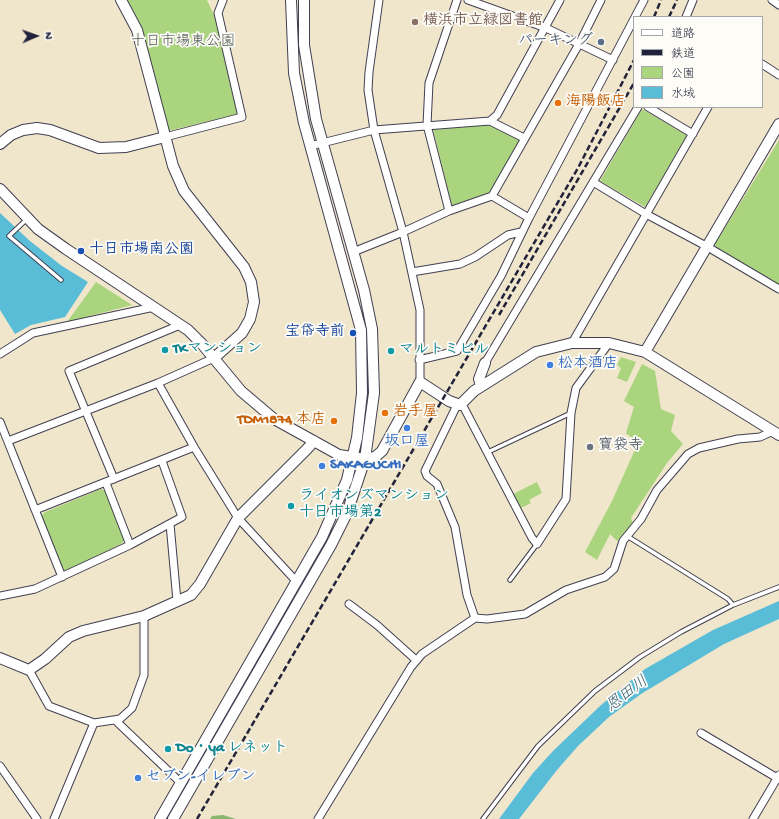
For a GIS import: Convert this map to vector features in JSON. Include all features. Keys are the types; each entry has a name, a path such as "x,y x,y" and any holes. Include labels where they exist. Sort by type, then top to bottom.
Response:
{"street":[{"path":"8,441 158,383 214,358 242,333 250,319 254,302 250,282 244,267 184,191 173,166 137,30 121,0"},
{"path":"0,144 11,135 23,130 37,128 50,130 99,148 126,147 242,117 218,14 223,0"},
{"path":"160,819 322,537 337,506 353,458 362,393 361,330 310,146 294,73 291,0"},
{"path":"173,819 331,545 347,513 365,459 374,393 375,369 372,329 353,252 322,143 304,44 304,0"},
{"path":"0,189 38,229 188,330 214,358 241,391 274,419 339,455 365,459 375,457 382,451 420,382 420,310 403,232 374,130 368,90 379,0"},
{"path":"449,211 427,125 428,83 457,0"},
{"path":"468,0 486,3 546,28 613,60"},
{"path":"490,120 496,114 546,28 560,0"},
{"path":"353,252 403,232 449,211 492,196 579,44 601,0"},
{"path":"636,16 644,0"},
{"path":"688,16 693,0"},
{"path":"772,0 779,5"},
{"path":"419,360 456,351 500,276 521,232 633,22"},
{"path":"763,65 779,75"},
{"path":"481,386 479,379 485,364 637,108"},
{"path":"650,108 692,134"},
{"path":"572,343 707,108"},
{"path":"310,146 374,130 490,120 524,138"},
{"path":"645,352 706,246 779,125"},
{"path":"593,182 646,214 706,246 779,289"},
{"path":"492,196 529,218"},
{"path":"412,272 460,264 475,257 508,235 521,232"},
{"path":"0,354 34,333 154,307"},
{"path":"114,480 68,371 180,325"},
{"path":"475,618 467,595 455,527 437,484 427,476 425,471 459,404 481,386 536,352 572,343 609,343 645,352 776,433"},
{"path":"420,382 459,404 488,452 532,538 537,544 566,499 572,413 576,388 609,343"},
{"path":"158,383 194,447 238,518 296,581"},
{"path":"0,422 62,577"},
{"path":"318,819 416,660 422,654 475,618 487,620 525,614 566,590 595,582 605,577 616,566 620,547 641,519 657,490 688,454 706,446 776,433"},
{"path":"29,670 46,659 69,637 83,631 144,616 191,595 200,584 238,518 308,450 314,441"},
{"path":"35,510 162,461 194,447"},
{"path":"0,596 35,589 130,545 182,517 162,461"},
{"path":"106,483 130,545"},
{"path":"170,524 177,601"},
{"path":"349,604 377,625 416,660"},
{"path":"0,658 29,670 49,706 94,724 116,721 132,708 144,675 144,616"},
{"path":"116,721 181,784"},
{"path":"54,819 94,724"},
{"path":"701,733 778,777 753,819"},
{"path":"0,766 36,819"}],"lane":[{"path":"28,218 9,236 61,280"},
{"path":"488,452 572,413"},
{"path":"627,536 728,599 733,604"},
{"path":"510,580 537,544"},
{"path":"483,819 538,746 587,697 640,657 681,632 733,604 779,587"}],"green space":[{"name":"十日市場東公園","path":"125,0 207,0 214,15 238,114 168,131 144,38 139,23"},
{"path":"642,109 687,135 645,207 600,181"},
{"path":"492,124 521,138 490,194 452,206 433,129"},
{"path":"779,140 779,285 716,248 715,244"},
{"path":"96,282 132,305 67,322"},
{"path":"621,357 636,362 627,382 617,378 621,368 617,365"},
{"path":"642,364 655,371 661,409 675,415 671,431 683,444 667,463 631,518 633,523 617,541 610,534 597,560 585,552 612,501 638,443 626,433 634,407 624,401"},
{"path":"537,482 542,493 529,500 531,503 521,508 513,494"},
{"path":"101,489 105,491 125,540 121,544 67,571 63,570 41,516 45,512"},
{"path":"223,815 236,819 210,819 212,816"}],"water":[{"path":"0,213 30,241 62,266 88,282 65,317 31,325 15,334 0,310"},
{"name":"恩田川","path":"779,601 779,619 724,644 641,694 609,717 578,746 557,770 519,819 499,819 533,773 553,751 601,705 645,669 713,630"}],"railway":[{"path":"654,16 661,0"},
{"path":"669,16 677,0"},
{"path":"197,819 578,168 633,62"},
{"path":"499,315 633,85"}],"place":[{"name":"横浜市立緑図書館","path":"415,22"},
{"name":"パーキング","path":"601,42"},
{"name":"海陽飯店","path":"558,103"},
{"name":"十日市場南公園","path":"81,251"},
{"name":"宝帒寺前","path":"353,333"},
{"name":"TKマンション","path":"165,350"},
{"name":"マルトミビル","path":"391,351"},
{"name":"松本酒店","path":"550,365"},
{"name":"岩手屋","path":"385,413"},
{"name":"TDM1874 本店","path":"334,421"},
{"name":"坂口屋","path":"407,428"},
{"name":"寶袋寺","path":"590,447"},
{"name":"SAKAGUCHI","path":"322,466"},
{"name":"ライオンズマンション 十日市場第2","path":"291,506"},
{"name":"Do・ya レネット","path":"168,749"},
{"name":"セブン-イレブン","path":"138,778"}]}
